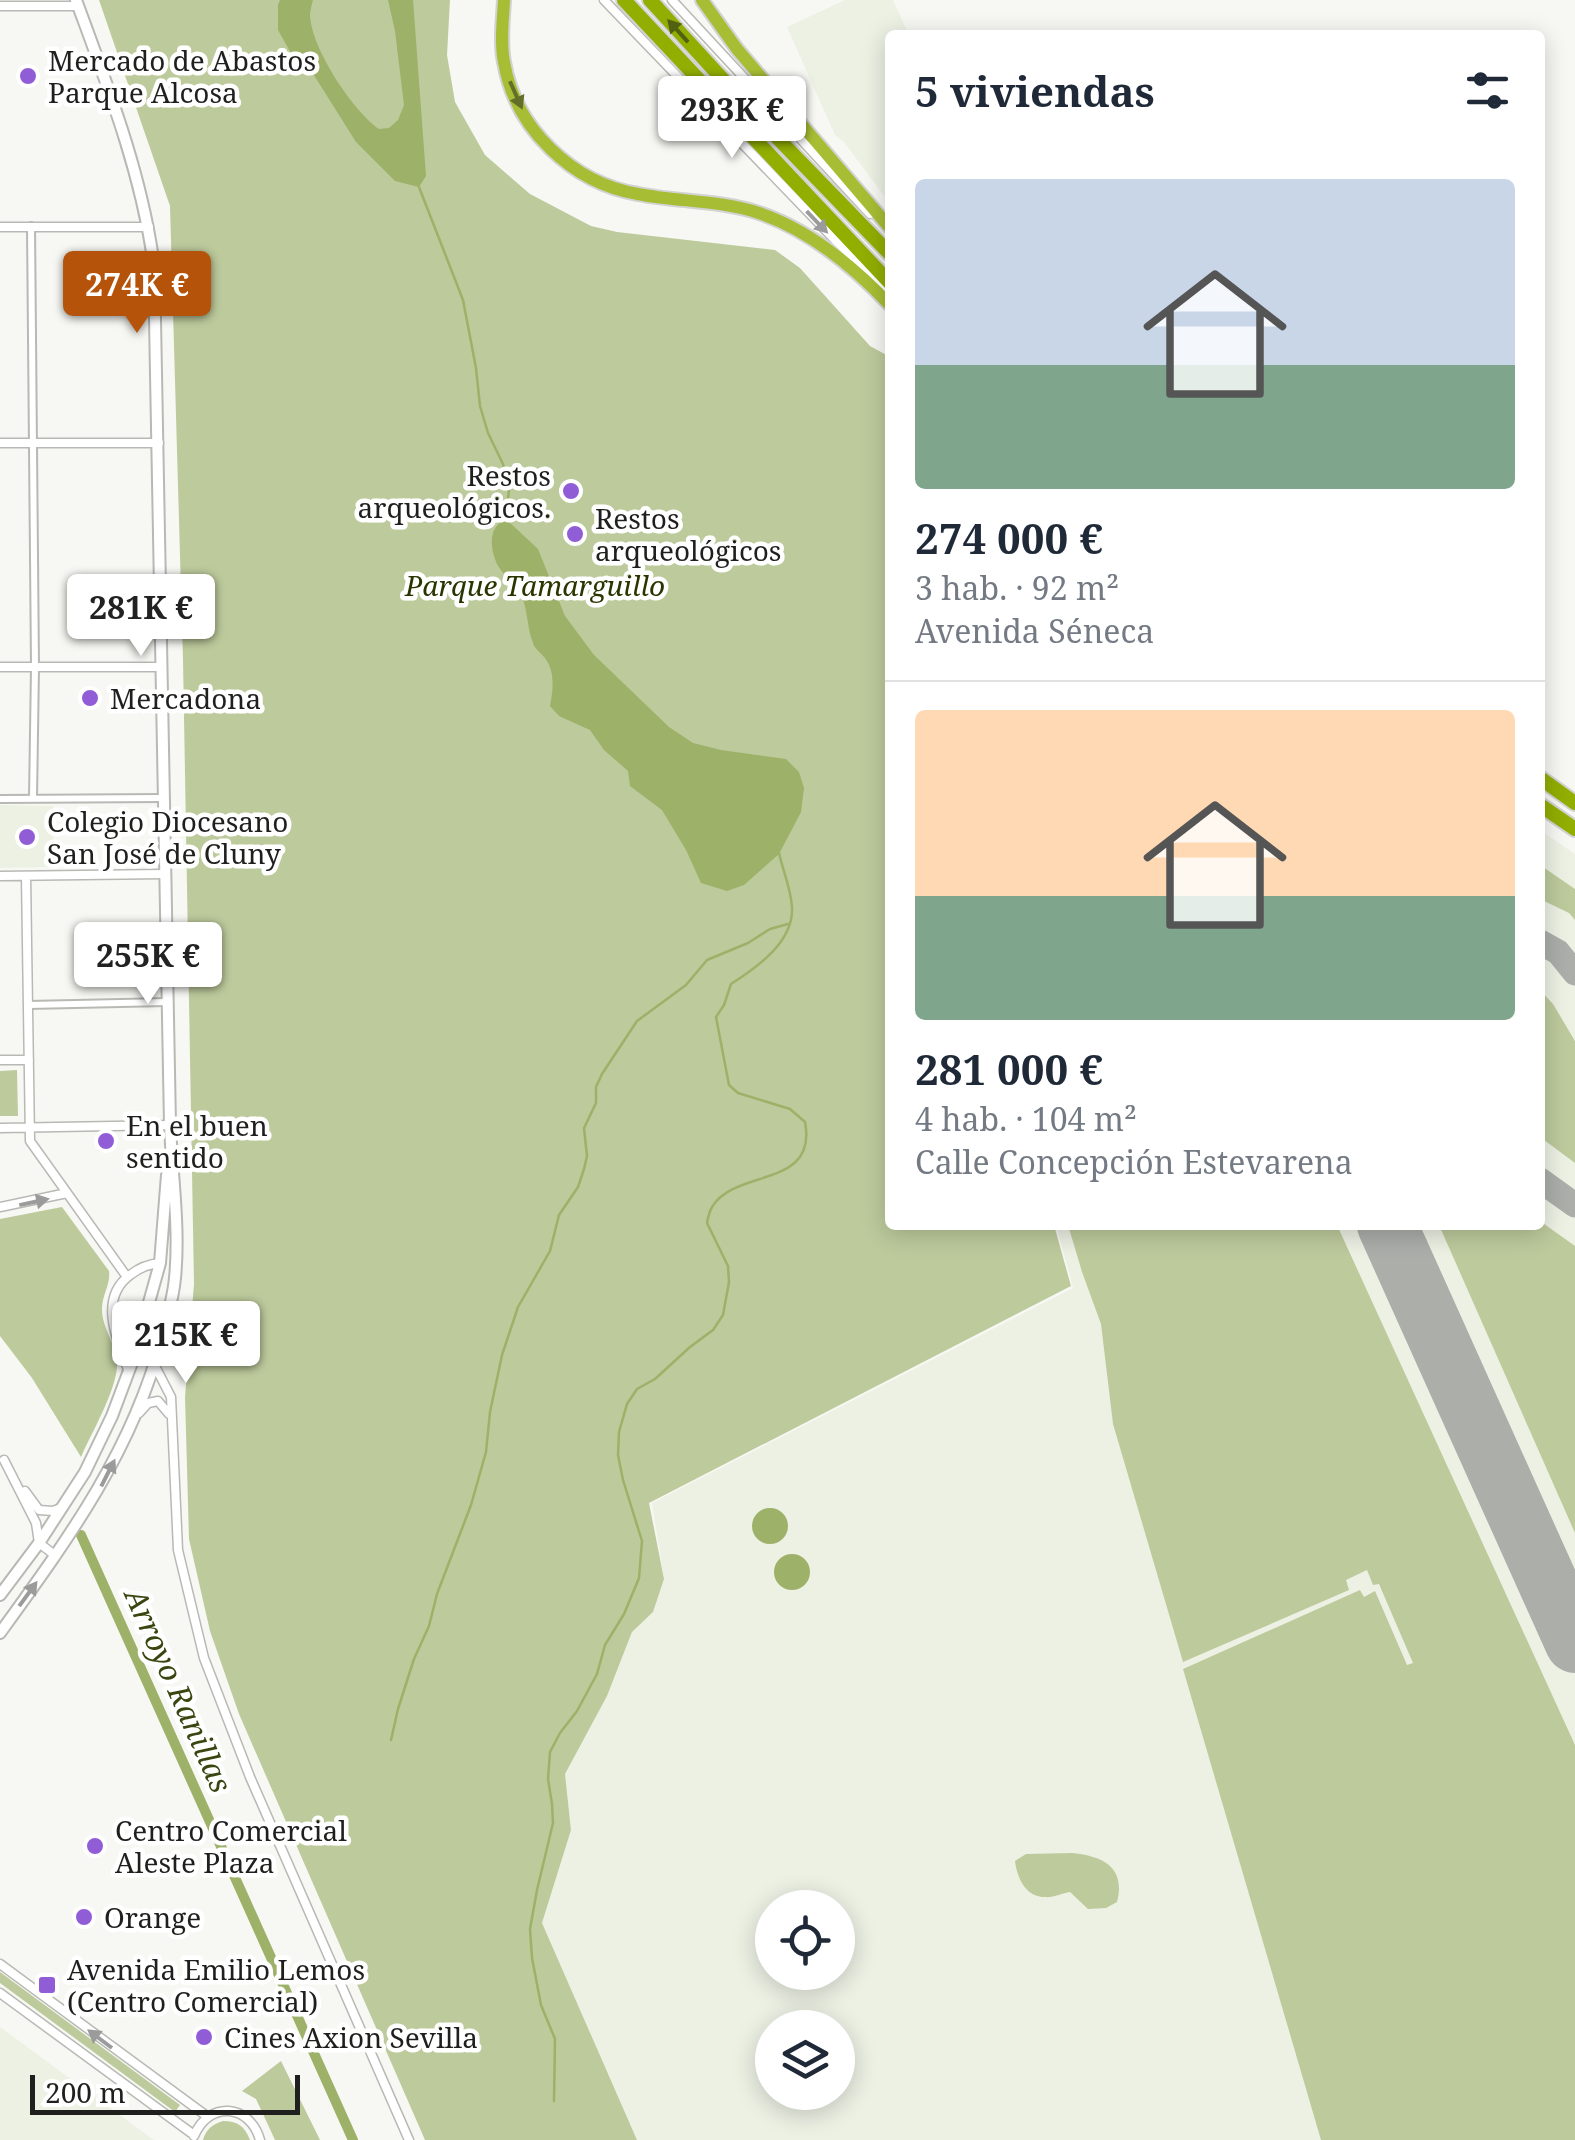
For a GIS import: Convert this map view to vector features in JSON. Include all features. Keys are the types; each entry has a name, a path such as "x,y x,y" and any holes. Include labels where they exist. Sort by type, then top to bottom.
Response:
{"highway":[{"path":"504,0 504,62 514,94 533,128 558,157 592,180 633,194 722,204 792,225 836,256 885,300"},
{"path":"624,0 885,278"},
{"path":"650,0 885,249"},
{"path":"702,0 737,49 885,226"},
{"path":"1545,782 1575,803"},
{"path":"1545,808 1575,829"}],"street":[{"path":"604,0 885,287"},
{"path":"672,0 885,227"},
{"path":"0,6 77,3 127,144 149,227 156,304 170,1140 177,1252 174,1284 155,1366 135,1418 102,1485 0,1632"},
{"path":"31,226 32,799"},
{"path":"0,227 149,227"},
{"path":"0,443 158,443"},
{"path":"0,667 162,667"},
{"path":"0,799 164,798"},
{"path":"0,876 165,874"},
{"path":"26,876 30,1141 127,1277"},
{"path":"28,1004 168,1002"},
{"path":"0,1060 29,1060"},
{"path":"0,1128 170,1125"},
{"path":"0,1595 88,1468 129,1372 160,1263 170,1140"},
{"path":"0,1207 67,1193"},
{"path":"129,1372 111,1308 116,1290 127,1277 149,1264 160,1263"},
{"path":"155,1366 171,1397 178,1550 204,1658 250,1777 409,2140"},
{"path":"135,1418 148,1403 158,1401 172,1418"},
{"path":"2,1457 39,1510 53,1512 64,1506"},
{"path":"2,1457 36,1522 39,1543 56,1556"},
{"path":"0,1964 208,2116"},
{"path":"0,1993 194,2138 208,2116 230,2111 250,2121 260,2140"}],"shaded area":[{"path":"280,0 313,0 312,29 325,61 357,108 379,129 389,128 398,120 404,105 388,0 413,0 426,176 419,187 395,181 356,142 312,72 292,55 278,30"},
{"path":"845,0 893,0 907,30 885,30 885,197 835,135 787,27"},
{"path":"506,519 538,549 565,616 594,655 669,727 693,743 786,759 799,772 804,788 801,812 779,854 744,885 727,891 701,883 662,810 630,786 628,771 604,750 590,730 559,716 550,706 550,666 535,648 522,597 493,553 493,533"},
{"name":"Colegio Diocesano San José de Cluny","path":"0,805 53,806 54,867 0,868"},
{"path":"1545,833 1575,854 1575,2140 637,2140 542,1923 571,1830 565,1774 607,1696 632,1632 653,1612 664,1579 652,1503 1073,1288 1057,1230 1545,1230"},
{"path":"770,1508 782,1514 788,1526 782,1538 770,1544 758,1538 752,1526 758,1514"},
{"path":"792,1554 804,1560 810,1572 804,1584 792,1590 780,1584 774,1572 780,1560"},
{"path":"0,2027 154,2140 0,2140"}],"green space":[{"name":"Parque Tamarguillo","path":"99,0 450,0 447,55 455,102 485,155 530,194 591,226 617,232 775,250 800,268 870,346 885,354 885,1230 1055,1230 1071,1286 649,1503 664,1579 653,1612 632,1632 607,1696 565,1774 571,1830 542,1923 637,2140 425,2140 239,1714 210,1631 189,1539 185,1397 194,1284 170,206"},
{"path":"1545,868 1575,889 1575,920 1545,901"},
{"path":"1545,995 1575,1041 1575,1163 1545,1141"},
{"path":"17,1070 18,1116 0,1116 0,1071"},
{"path":"62,1207 109,1271 103,1316 117,1362 109,1397 81,1457 32,1378 0,1336 0,1219"},
{"path":"1545,1225 1575,1246 1575,1533 1441,1230 1545,1230"},
{"path":"1069,1230 1339,1230 1575,1745 1575,2140 1321,2140 1183,1669 1360,1590 1364,1597 1375,1591 1407,1665 1413,1663 1379,1584 1373,1585 1367,1570 1346,1580 1349,1590 1183,1662 1113,1424 1101,1324"},
{"path":"1072,1853 1110,1865 1118,1880 1117,1902 1106,1908 1088,1909 1070,1892 1038,1896 1023,1885 1015,1861 1026,1854"},
{"path":"0,1972 180,2105 175,2112 0,1983"},
{"path":"281,2061 320,2140 275,2140 256,2099 242,2091"},
{"path":"223,2121 240,2125 250,2140 203,2140 210,2128"}],"waterway":[{"path":"419,187 463,300 480,406 509,490 506,519"},
{"path":"554,2101 555,2039 541,2005 530,1929 553,1823 548,1779 550,1752 597,1674 605,1645 639,1578 642,1541 623,1480 619,1432 627,1404 637,1389 655,1379 713,1330 723,1315 728,1266 707,1223 712,1207 738,1187 787,1168 799,1158 806,1143 805,1122 790,1109 738,1093 729,1085 716,1017 731,984 772,953 787,932 792,907 779,853"},
{"path":"391,1740 414,1659 471,1505 486,1452 502,1355 518,1307 550,1251 559,1215 578,1187 584,1169 584,1128 596,1103 596,1087 602,1074 637,1021 686,985 707,960 788,924"},
{"name":"Arroyo Ranillas","path":"81,1535 353,2140"}],"taxiway":[{"path":"1545,945 1558,952 1575,973"},
{"path":"1545,1184 1575,1205"},
{"path":"1398,1230 1412,1281"}],"runway":[{"path":"1389,1230 1575,1643"}],"place":[{"name":"Mercado de Abastos Parque Alcosa","path":"28,76"},
{"name":"Restos arqueológicos.","path":"571,491"},
{"name":"Restos arqueológicos","path":"575,534"},
{"name":"Mercadona","path":"90,698"},
{"name":"Colegio Diocesano San José de Cluny","path":"27,837"},
{"name":"En el buen sentido","path":"106,1141"},
{"name":"Centro Comercial Aleste Plaza","path":"95,1846"},
{"name":"Orange","path":"84,1917"},
{"name":"Avenida Emilio Lemos (Centro Comercial)","path":"47,1985"},
{"name":"Cines Axion Sevilla","path":"204,2037"}]}
